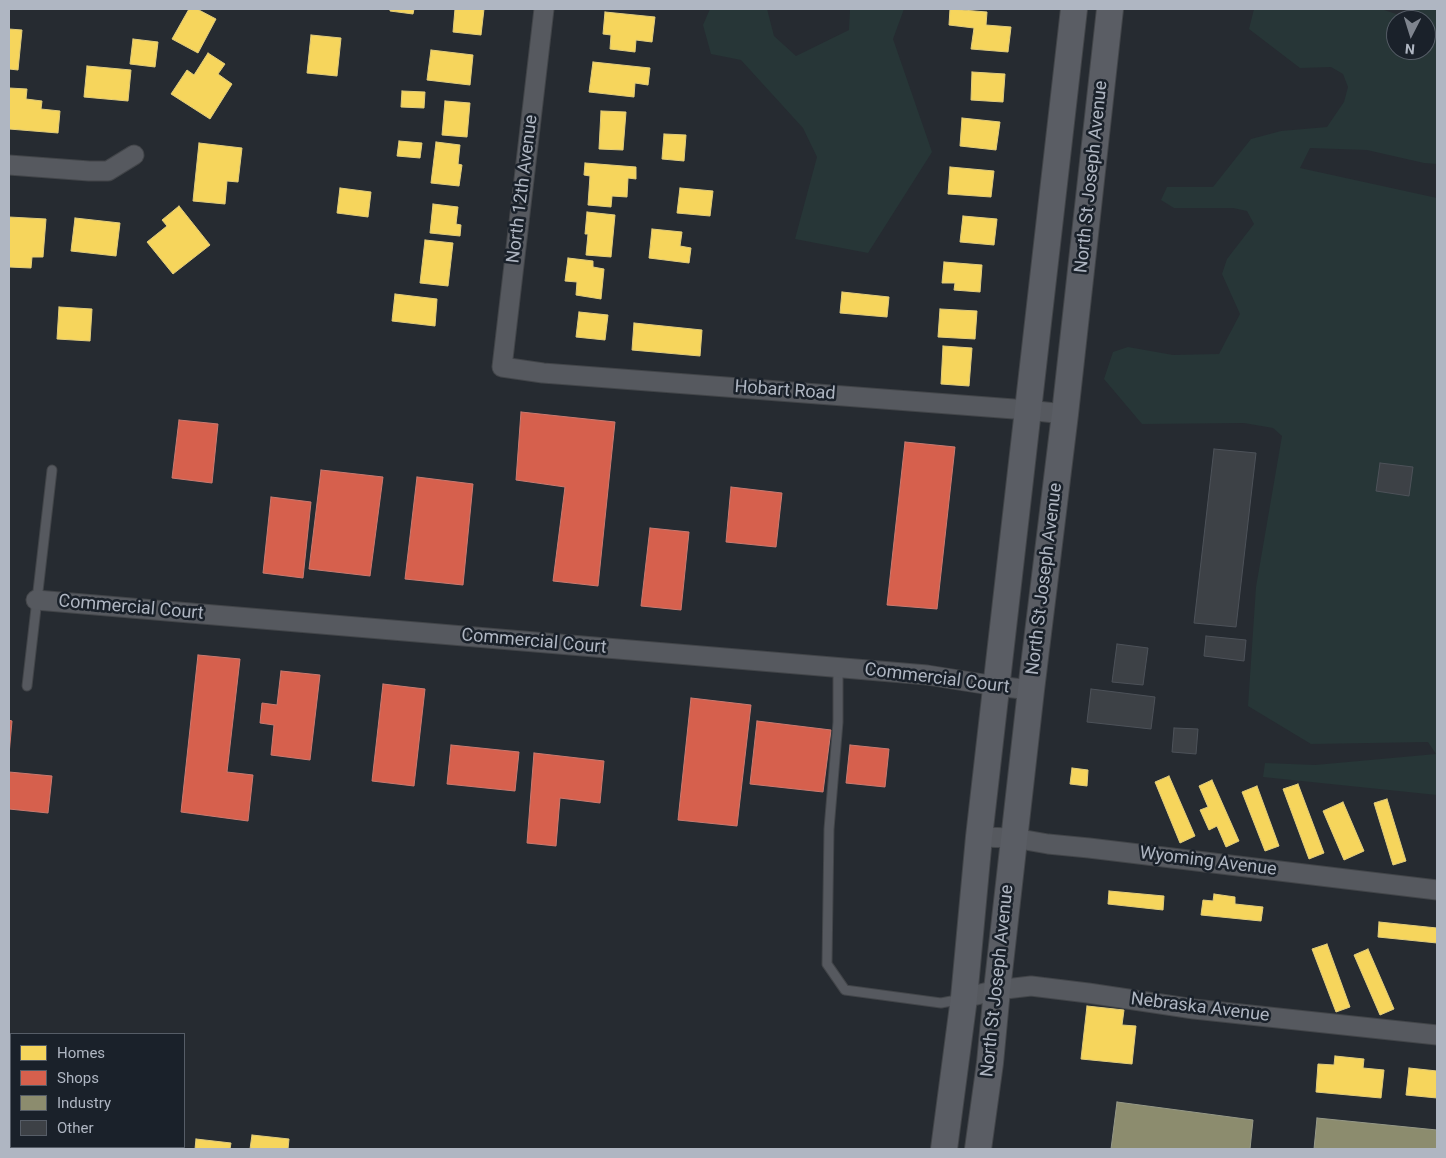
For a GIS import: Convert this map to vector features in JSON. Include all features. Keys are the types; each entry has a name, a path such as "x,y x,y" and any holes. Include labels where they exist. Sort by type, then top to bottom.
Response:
{"main road":[{"name":"North St Joseph Avenue","path":"944,1149 964,998 996,686 1074,9"},
{"name":"North St Joseph Avenue","path":"978,1149 990,1062 1014,838 1065,414 1110,9"}],"street":[{"name":"North 12th Avenue","path":"504,367 502,366 544,9"},
{"path":"9,165 108,171 134,155"},
{"name":"Hobart Road","path":"504,367 543,373 1065,414"},
{"name":"Commercial Court","path":"36,600 927,675 1032,690"},
{"name":"Wyoming Avenue","path":"980,837 1014,838 1048,844 1437,890"},
{"name":"Nebraska Avenue","path":"964,998 997,990 1031,986 1194,1009 1437,1035"}],"lane":[{"path":"27,686 52,470"},
{"path":"838,668 838,722 829,829 827,964 845,990 941,1004 964,998"}],"shaded area":[{"path":"710,9 767,9 774,36 796,56 849,30 850,9 904,9 893,39 932,152 868,253 795,239 817,157 803,128 741,60 711,54 703,25"},
{"path":"1254,9 1381,9 1386,11 1386,60 1436,60 1436,10 1416,10 1437,9 1437,164 1424,163 1367,150 1310,148 1300,168 1437,198 1437,795 1263,777 1265,763 1315,765 1436,754 1428,742 1311,744 1248,706 1256,587 1282,436 1273,428 1244,423 1142,424 1104,379 1113,352 1128,347 1173,355 1219,354 1240,314 1222,274 1227,259 1254,224 1247,211 1233,208 1174,208 1161,200 1167,187 1213,187 1251,139 1281,131 1327,127 1344,102 1348,87 1343,74 1331,67 1300,68 1249,29"}],"building: Homes":[{"path":"189,9 197,9 216,19 198,53 172,39"},
{"path":"390,9 414,9 413,14 390,11"},
{"path":"455,9 484,9 481,35 453,32"},
{"path":"950,9 987,12 986,25 1011,27 1008,52 971,49 974,28 949,25"},
{"path":"605,12 655,17 652,42 636,40 635,52 610,49 611,35 603,34"},
{"path":"9,29 22,30 18,70 9,69"},
{"path":"311,35 341,38 337,76 307,73"},
{"path":"133,39 158,42 155,67 130,64"},
{"path":"431,50 473,55 470,85 427,80"},
{"path":"208,53 225,64 218,74 232,84 210,119 171,94 187,70 194,75"},
{"path":"593,62 650,68 648,85 635,83 634,97 589,92"},
{"path":"87,66 131,70 128,101 84,97"},
{"path":"972,72 1005,74 1003,102 971,100"},
{"path":"9,88 27,89 26,99 42,101 41,109 60,111 58,133 9,129"},
{"path":"402,91 425,92 424,108 401,107"},
{"path":"445,101 470,103 467,137 442,135"},
{"path":"601,111 626,112 623,150 599,149"},
{"path":"962,118 1000,122 996,150 960,146"},
{"path":"664,134 686,135 684,161 662,159"},
{"path":"399,141 422,143 420,158 397,156"},
{"path":"436,142 460,145 458,164 462,165 459,186 431,183"},
{"path":"199,143 242,148 238,182 227,181 225,204 193,201"},
{"path":"585,163 636,167 636,179 628,178 627,197 612,196 611,207 588,205 590,176 584,175"},
{"path":"950,167 994,171 991,197 948,194"},
{"path":"340,188 371,192 368,217 337,213"},
{"path":"680,188 713,191 710,216 677,213"},
{"path":"433,204 458,207 456,224 461,225 460,236 430,233"},
{"path":"179,206 210,245 173,274 147,242 167,226 162,220"},
{"path":"587,212 615,215 611,257 586,255 588,234 585,234"},
{"path":"963,216 997,219 994,245 960,242"},
{"path":"9,217 46,219 43,257 32,257 31,268 9,267"},
{"path":"75,218 120,223 116,256 71,251"},
{"path":"652,229 682,232 680,246 691,248 689,263 649,258"},
{"path":"425,240 453,243 448,286 420,283"},
{"path":"568,258 593,261 593,267 604,269 601,299 576,295 577,282 565,281"},
{"path":"944,262 982,265 980,292 954,290 955,283 942,283"},
{"path":"842,292 889,297 887,317 840,313"},
{"path":"395,294 437,299 435,326 392,321"},
{"path":"59,307 92,309 90,341 57,339"},
{"path":"940,309 977,311 975,339 938,337"},
{"path":"579,312 608,315 605,340 576,337"},
{"path":"634,323 702,330 700,356 632,350"},
{"path":"943,346 972,348 969,386 941,384"},
{"path":"1072,768 1088,770 1087,786 1070,784"},
{"path":"1169,776 1195,836 1180,843 1155,782"},
{"path":"1212,780 1239,841 1226,847 1217,826 1209,830 1200,810 1208,807 1199,786"},
{"path":"1298,784 1324,853 1309,859 1283,789"},
{"path":"1257,786 1279,846 1265,851 1242,792"},
{"path":"1387,799 1406,861 1393,865 1374,803"},
{"path":"1343,802 1364,851 1344,860 1323,811"},
{"path":"1109,891 1164,896 1163,910 1108,904"},
{"path":"1214,894 1235,897 1235,904 1263,907 1261,921 1201,915 1203,900 1213,901"},
{"path":"1379,922 1437,928 1437,943 1378,937"},
{"path":"1327,944 1350,1007 1336,1012 1312,949"},
{"path":"1368,949 1394,1009 1380,1015 1354,955"},
{"path":"1087,1006 1124,1010 1122,1025 1136,1026 1132,1064 1081,1059"},
{"path":"1335,1056 1364,1059 1363,1068 1384,1070 1381,1098 1316,1092 1318,1064 1334,1065"},
{"path":"1409,1068 1437,1071 1437,1098 1406,1095"},
{"path":"252,1135 289,1139 288,1149 250,1149"},
{"path":"196,1139 231,1143 230,1149 195,1149"},
{"path":"36,1148 67,1148 67,1149"}],"building: Shops":[{"path":"521,412 615,422 598,586 553,581 565,487 516,480"},
{"path":"179,420 218,424 212,483 172,478"},
{"path":"905,442 955,447 937,609 887,605"},
{"path":"321,470 383,477 370,576 309,569"},
{"path":"417,477 473,484 463,585 405,579"},
{"path":"731,487 782,493 776,547 726,542"},
{"path":"271,497 311,502 303,578 263,573"},
{"path":"650,528 689,532 681,610 641,606"},
{"path":"198,655 240,659 227,772 253,775 248,821 181,812"},
{"path":"281,671 320,675 310,760 271,755 274,725 260,723 262,703 277,705"},
{"path":"383,684 425,689 414,786 372,781"},
{"path":"691,698 751,705 737,826 678,820"},
{"path":"9,720 12,721 9,755"},
{"path":"757,721 831,730 823,792 750,784"},
{"path":"451,745 519,752 515,791 447,784"},
{"path":"850,745 889,749 885,787 846,783"},
{"path":"534,753 604,761 600,803 560,798 556,846 527,843"},
{"path":"9,772 52,776 48,813 9,809"}],"building: Industry":[{"path":"1117,1102 1253,1120 1250,1149 1111,1149"},
{"path":"1317,1118 1437,1130 1437,1149 1314,1149"}],"building: Other":[{"path":"1214,449 1256,453 1236,627 1194,623"},
{"path":"1380,463 1413,467 1409,496 1376,491"},
{"path":"1206,636 1246,640 1244,661 1204,656"},
{"path":"1117,644 1148,648 1143,685 1112,682"},
{"path":"1091,689 1155,697 1151,729 1087,722"},
{"path":"1174,728 1198,729 1196,754 1172,752"}]}
